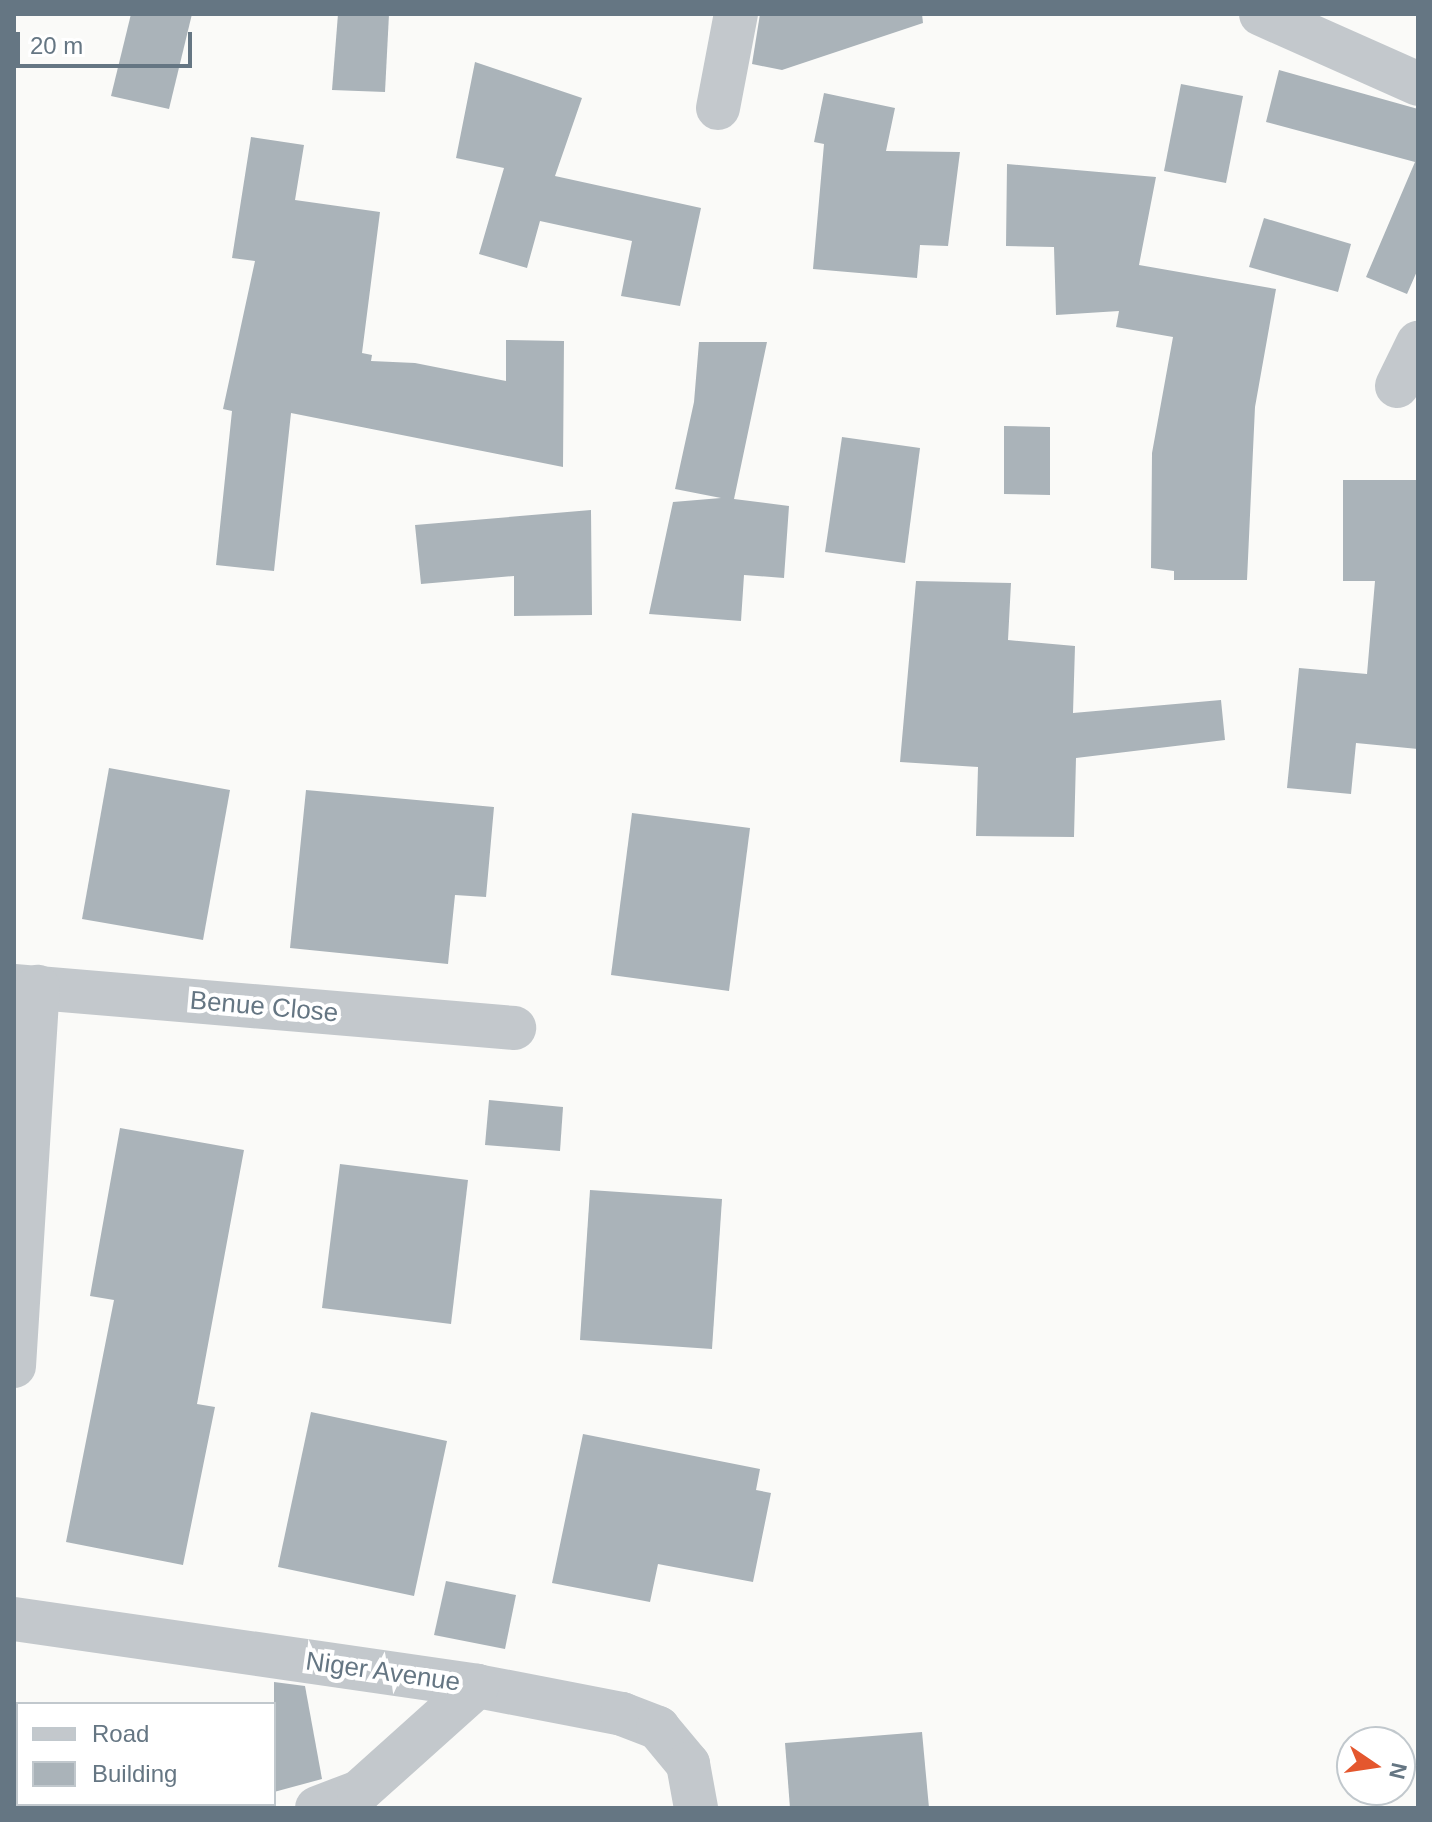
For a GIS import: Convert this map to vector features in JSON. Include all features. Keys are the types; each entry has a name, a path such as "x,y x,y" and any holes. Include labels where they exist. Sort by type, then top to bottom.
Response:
{"street":[{"path":"718,108 736,14"},
{"path":"1261,14 1418,84"},
{"path":"1397,386 1418,343"},
{"path":"14,1366 26,987"},
{"name":"Benue Close","path":"26,987 514,1028"},
{"name":"Niger Avenue","path":"14,1619 477,1686 622,1714 658,1728 688,1764 696,1808"},
{"path":"317,1808 359,1792 477,1686"}],"building":[{"path":"131,14 192,14 169,109 111,96"},
{"path":"338,14 389,14 385,92 332,90"},
{"path":"760,14 922,14 923,23 782,70 752,64"},
{"path":"475,62 582,98 555,176 701,208 680,306 621,296 632,241 540,221 527,268 479,254 504,168 456,158"},
{"path":"1279,70 1418,109 1418,269 1407,294 1366,277 1415,162 1266,122"},
{"path":"1181,84 1243,96 1226,183 1164,171"},
{"path":"824,93 895,108 886,151 960,152 948,246 920,245 917,278 813,269 824,144 814,142"},
{"path":"251,137 304,145 295,200 380,212 362,353 372,355 371,361 415,363 506,381 506,340 564,341 563,467 291,413 274,571 216,565 232,411 223,409 255,261 232,258"},
{"path":"1007,164 1156,177 1139,265 1276,289 1255,407 1247,580 1174,580 1174,571 1151,568 1152,453 1173,337 1116,327 1119,311 1056,315 1054,247 1006,246"},
{"path":"1264,218 1351,244 1338,292 1249,267"},
{"path":"699,342 767,342 734,499 789,506 784,578 744,575 741,621 649,614 673,502 721,498 675,489 694,402"},
{"path":"1004,426 1050,427 1050,495 1004,494"},
{"path":"842,437 920,448 905,563 825,552"},
{"path":"1343,480 1418,480 1418,749 1356,743 1351,794 1287,788 1299,668 1367,674 1375,581 1343,581"},
{"path":"591,510 592,615 514,616 514,576 421,584 415,525"},
{"path":"916,581 1011,583 1008,640 1075,646 1073,713 1221,700 1225,740 1076,758 1074,837 976,836 978,767 900,762"},
{"path":"109,768 230,790 203,940 82,919"},
{"path":"306,790 494,807 486,897 455,895 448,964 290,948"},
{"path":"632,813 750,828 729,991 611,975"},
{"path":"489,1100 563,1107 560,1151 485,1145"},
{"path":"120,1128 244,1150 197,1404 215,1407 183,1565 66,1542 114,1300 90,1296"},
{"path":"340,1164 468,1180 451,1324 322,1308"},
{"path":"590,1190 722,1199 712,1349 580,1340"},
{"path":"311,1412 447,1441 414,1596 278,1567"},
{"path":"583,1434 760,1469 756,1490 771,1493 753,1582 658,1564 650,1602 552,1583"},
{"path":"446,1581 516,1595 505,1649 434,1635"},
{"path":"274,1682 305,1686 322,1779 276,1791"},
{"path":"922,1732 929,1808 790,1808 785,1743"}]}
